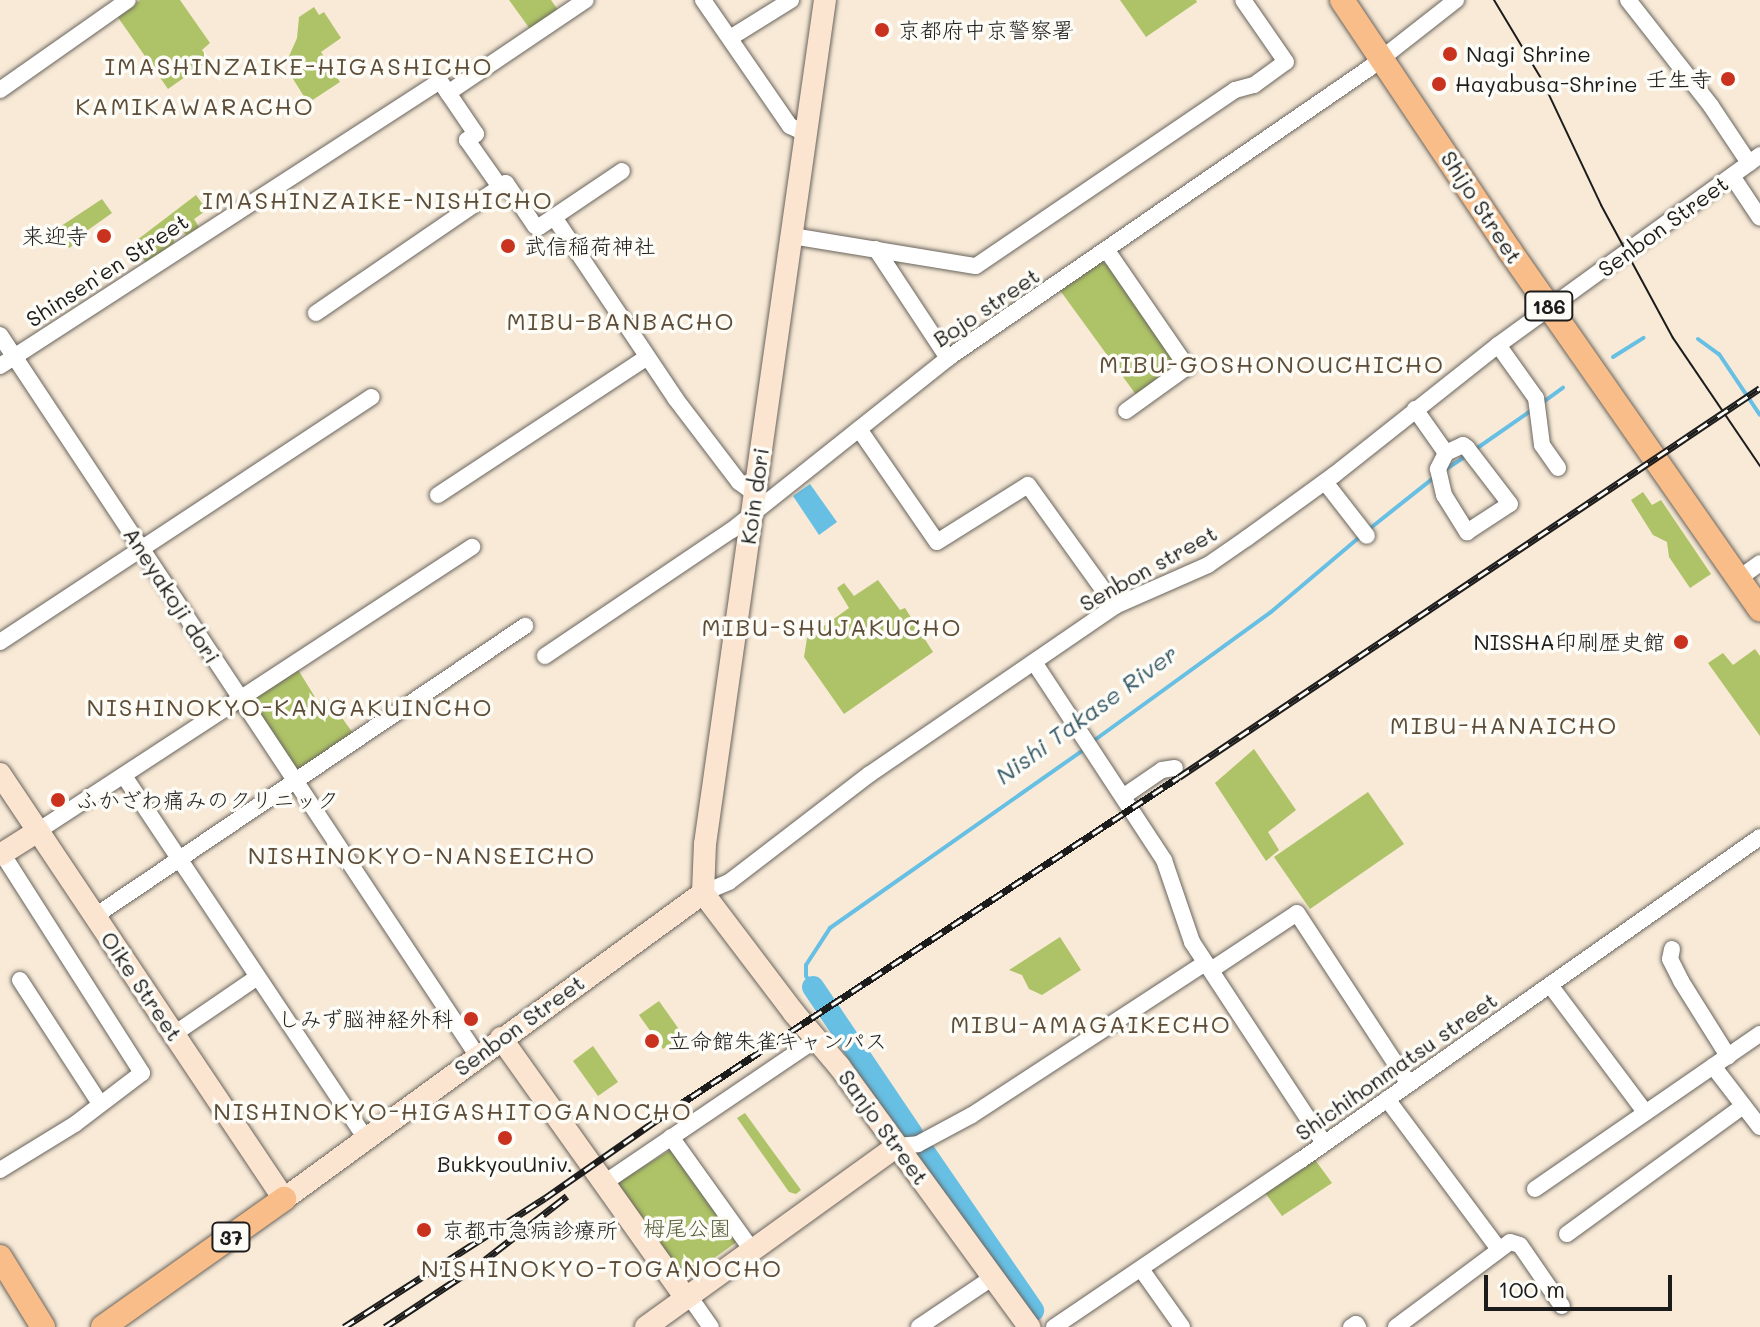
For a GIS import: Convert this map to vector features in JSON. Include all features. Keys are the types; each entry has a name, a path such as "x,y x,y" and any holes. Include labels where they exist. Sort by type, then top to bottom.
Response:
{"main road":[{"name":"Shijo Street","path":"1342,0 1760,610"},
{"name":"Senbon Street","path":"103,1327 284,1199"},
{"path":"0,1257 43,1327"}],"street":[{"path":"0,90 128,0"},
{"name":"Shinsen'en Street","path":"0,366 586,0"},
{"path":"703,0 790,126 805,133"},
{"path":"730,38 791,0"},
{"name":"Koin dori","path":"703,893 705,844 825,0"},
{"path":"792,236 976,266 1235,90 1254,85 1286,62 1243,0"},
{"name":"Bojo street","path":"545,656 752,503 859,429 948,358 1108,252 1382,58 1456,0"},
{"path":"1628,0 1755,159"},
{"path":"444,87 476,134 467,140 500,187"},
{"name":"Senbon Street","path":"1732,176 1755,159"},
{"path":"316,313 506,183 535,226 539,227 622,171"},
{"path":"1732,176 1760,218"},
{"name":"Senbon street","path":"703,893 729,882 870,774 1115,606 1208,565 1325,482 1498,345 1732,176"},
{"path":"554,217 613,301 611,304 647,357 752,503"},
{"path":"876,249 948,358"},
{"path":"1108,252 1187,367 1126,411"},
{"name":"Aneyakoji dori","path":"0,335 477,1055"},
{"path":"1498,345 1536,406 1542,445 1558,468"},
{"path":"438,495 647,357"},
{"path":"0,642 372,397"},
{"path":"1415,409 1446,453"},
{"path":"859,429 937,542 1028,485 1115,606"},
{"path":"1463,445 1510,504 1467,532 1444,495 1439,475 1446,453 1463,445"},
{"path":"1325,482 1363,531"},
{"path":"0,1170 75,1124 99,1102 142,1073 1,854 472,547"},
{"path":"1738,579 1760,563"},
{"path":"95,916 525,626"},
{"path":"1034,662 1092,745 1164,860 1186,930 1324,1143"},
{"path":"1124,796 1162,770 1175,768"},
{"name":"Oike Street","path":"0,774 284,1199"},
{"path":"124,776 365,1137"},
{"name":"Shichihonmatsu street","path":"1054,1327 1324,1143 1760,837"},
{"name":"Senbon Street","path":"284,1199 477,1055 703,893"},
{"name":"Sanjo Street","path":"703,893 817,1039 1029,1327"},
{"path":"646,1327 897,1146 918,1144 972,1115 1297,913 1409,1084"},
{"path":"1672,949 1670,959 1681,981 1728,1056"},
{"path":"174,1034 256,978"},
{"path":"20,980 99,1102"},
{"path":"1550,985 1645,1112"},
{"path":"1535,1189 1760,1034"},
{"path":"501,1038 711,1327"},
{"path":"604,1183 817,1039"},
{"path":"1713,1066 1760,1127"},
{"path":"1387,1099 1499,1249"},
{"path":"1567,1234 1743,1106"},
{"path":"671,1137 752,1250"},
{"path":"1396,1327 1510,1242 1520,1245 1562,1306"},
{"path":"1141,1269 1182,1327"},
{"path":"919,1327 993,1277"},
{"path":"1351,1327 1356,1324 1358,1327"}],"green space":[{"path":"140,0 180,0 210,43 202,50 209,60 168,89 117,16"},
{"path":"509,0 551,0 558,10 530,29"},
{"path":"1120,0 1196,0 1197,2 1146,37"},
{"path":"314,7 319,15 324,12 341,38 321,52 340,82 308,103 290,74 287,61 297,38 299,17"},
{"path":"196,195 207,210 194,219 199,227 186,235 181,229 174,233 174,243 146,263 133,243"},
{"path":"102,199 112,213 88,230 90,235 69,248 55,230"},
{"path":"1100,261 1108,265 1179,363 1176,370 1137,396 1059,289"},
{"path":"1643,492 1652,505 1661,500 1711,574 1690,588 1669,557 1667,542 1653,535 1631,500"},
{"path":"878,580 900,610 905,608 933,652 844,714 804,657 807,638 849,608 837,588 844,583 854,596"},
{"path":"1755,649 1760,656 1760,736 1708,663 1723,653 1733,665"},
{"path":"297,668 318,702 327,697 355,736 296,771 251,705 252,698"},
{"path":"1254,749 1296,810 1268,832 1279,850 1266,861 1215,783"},
{"path":"1368,792 1404,844 1310,909 1274,857"},
{"path":"1060,937 1081,970 1042,995 1029,989 1022,975 1009,970"},
{"path":"659,1001 683,1035 663,1049 639,1015"},
{"path":"593,1046 618,1082 598,1096 573,1061"},
{"path":"745,1113 801,1190 796,1194 789,1192 737,1118"},
{"name":"栂尾公園","path":"672,1149 738,1241 682,1281 618,1189 620,1181"},
{"path":"1313,1157 1332,1183 1282,1216 1263,1190"}],"water":[{"path":"810,484 837,522 819,535 793,496"}],"waterway":[{"name":"Nishi Takase River","path":"1613,357 1643,338"},
{"path":"1698,339 1719,354 1760,415"},
{"name":"Nishi Takase River","path":"1542,403 1563,388"},
{"name":"Nishi Takase River","path":"1473,451 1532,410"},
{"name":"Nishi Takase River","path":"1443,471 1466,456"},
{"name":"Nishi Takase River","path":"1368,530 1436,476"},
{"name":"Nishi Takase River","path":"1092,742 1271,612 1361,536"},
{"name":"Nishi Takase River","path":"813,987 806,976 806,965 830,928 1086,748"},
{"name":"Nishi Takase River","path":"813,987 912,1134"},
{"name":"Nishi Takase River","path":"925,1153 1033,1310"}],"tram line":[{"path":"1494,0 1542,80 1601,205 1673,338 1760,466"}],"railway":[{"path":"344,1327 545,1198 671,1110 1179,777 1760,388"},
{"path":"385,1327 477,1266 567,1196"}],"place":[{"name":"京都府中京警察署","path":"882,30"},
{"name":"Nagi Shrine","path":"1450,54"},
{"name":"壬生寺","path":"1728,79"},
{"name":"Hayabusa-Shrine","path":"1439,84"},
{"name":"来迎寺","path":"104,236"},
{"name":"武信稲荷神社","path":"508,246"},
{"name":"NISSHA印刷歴史館","path":"1681,642"},
{"name":"ふかざわ痛みのクリニック","path":"58,800"},
{"name":"しみず脳神経外科","path":"471,1019"},
{"name":"立命館朱雀キャンパス","path":"652,1041"},
{"name":"BukkyouUniv.","path":"505,1138"},
{"name":"京都市急病診療所","path":"424,1230"}],"district":[{"name":"IMASHINZAIKE-HIGASHICHO","path":"299,66"},
{"name":"KAMIKAWARACHO","path":"195,106"},
{"name":"IMASHINZAIKE-NISHICHO","path":"378,200"},
{"name":"MIBU-BANBACHO","path":"621,321"},
{"name":"MIBU-GOSHONOUCHICHO","path":"1272,364"},
{"name":"MIBU-SHUJAKUCHO","path":"832,627"},
{"name":"NISHINOKYO-KANGAKUINCHO","path":"290,707"},
{"name":"MIBU-HANAICHO","path":"1504,725"},
{"name":"NISHINOKYO-NANSEICHO","path":"422,855"},
{"name":"MIBU-AMAGAIKECHO","path":"1091,1024"},
{"name":"NISHINOKYO-HIGASHITOGANOCHO","path":"453,1111"},
{"name":"NISHINOKYO-TOGANOCHO","path":"602,1268"}]}
